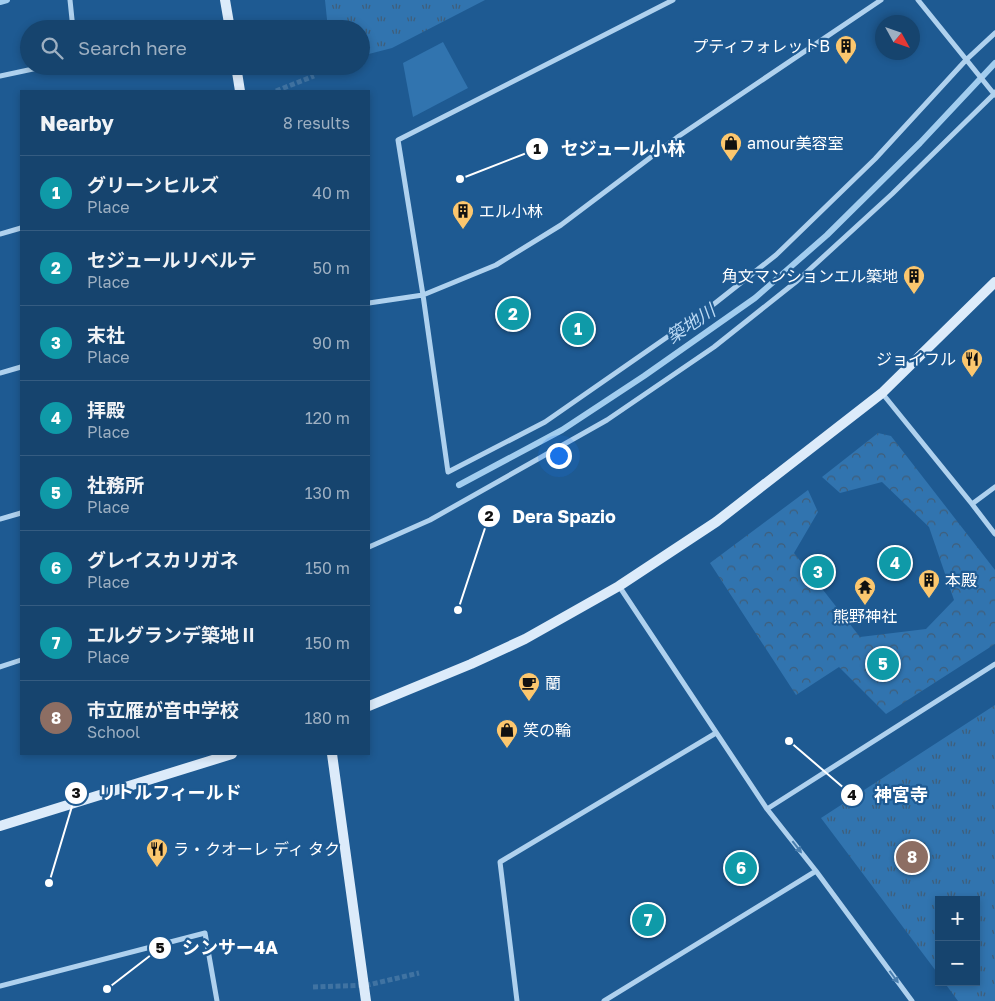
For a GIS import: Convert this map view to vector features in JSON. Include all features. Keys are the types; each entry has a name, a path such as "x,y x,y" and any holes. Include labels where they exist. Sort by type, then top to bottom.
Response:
{"street":[{"path":"70,0 72,20"},
{"path":"225,0 228,20"},
{"path":"672,0 398,140 423,295 448,472 545,422 709,308 776,255 875,159 966,60 995,33"},
{"path":"370,303 423,295 496,265 561,225 679,136 881,0"},
{"path":"370,547 430,520 607,420 714,347 797,281 892,194 993,92 918,0"},
{"path":"0,76 20,72"},
{"path":"237,75 240,90"},
{"path":"0,234 20,228"},
{"path":"370,706 480,660 525,639 619,586 716,522 882,393 995,282"},
{"path":"0,373 20,368"},
{"path":"882,393 995,534"},
{"path":"972,504 995,487"},
{"path":"0,520 20,514"},
{"path":"619,586 767,809 816,871 910,1000"},
{"path":"0,666 20,660"},
{"path":"767,809 995,664"},
{"path":"517,1001 500,862 716,733"},
{"path":"0,826 229,755"},
{"path":"332,755 366,1001"},
{"path":"604,1001 816,871"},
{"path":"0,986 205,933 217,1001"}],"green space":[{"path":"325,0 485,0 392,48 370,54 370,20 327,20"},
{"path":"443,42 468,88 413,117 403,63"},
{"name":"熊野神社","path":"878,433 891,436 995,570 995,644 886,714 839,667 796,695 710,563 808,490 818,512 794,553 860,637 926,629 954,600 929,527 882,482 840,493 822,477"},
{"path":"995,705 995,1001 958,1001 947,986 980,986 980,896 935,896 935,970 821,818"}],"waterway":[{"path":"0,2 7,0"},
{"name":"築地川","path":"459,485 562,430 644,376 755,298 827,235 920,143 995,63"}],"tunnel":[{"path":"279,90 314,76"},
{"path":"313,987 368,985 419,973"}],"place":[{"name":"プティフォレットB","path":"846,65"},
{"name":"amour美容室","path":"731,162"},
{"name":"セジュール小林","path":"460,179"},
{"name":"エル小林","path":"463,230"},
{"name":"角文マンションエル築地","path":"914,295"},
{"name":"セジュールリベルテ","path":"513,314"},
{"name":"グリーンヒルズ","path":"578,329"},
{"name":"ジョイフル","path":"972,378"},
{"name":"拝殿","path":"895,563"},
{"name":"末社","path":"818,572"},
{"name":"本殿","path":"929,599"},
{"name":"熊野神社","path":"865,606"},
{"name":"Dera Spazio","path":"458,610"},
{"name":"社務所","path":"883,664"},
{"name":"蘭","path":"529,702"},
{"name":"神宮寺","path":"789,741"},
{"name":"笑の輪","path":"507,749"},
{"name":"市立雁が音中学校","path":"912,857"},
{"name":"ラ・クオーレ ディ タク","path":"157,868"},
{"name":"グレイスカリガネ","path":"741,868"},
{"name":"リトルフィールド","path":"49,883"},
{"name":"エルグランデ築地Ⅱ","path":"648,920"},
{"name":"シンサー4A","path":"107,989"}]}
